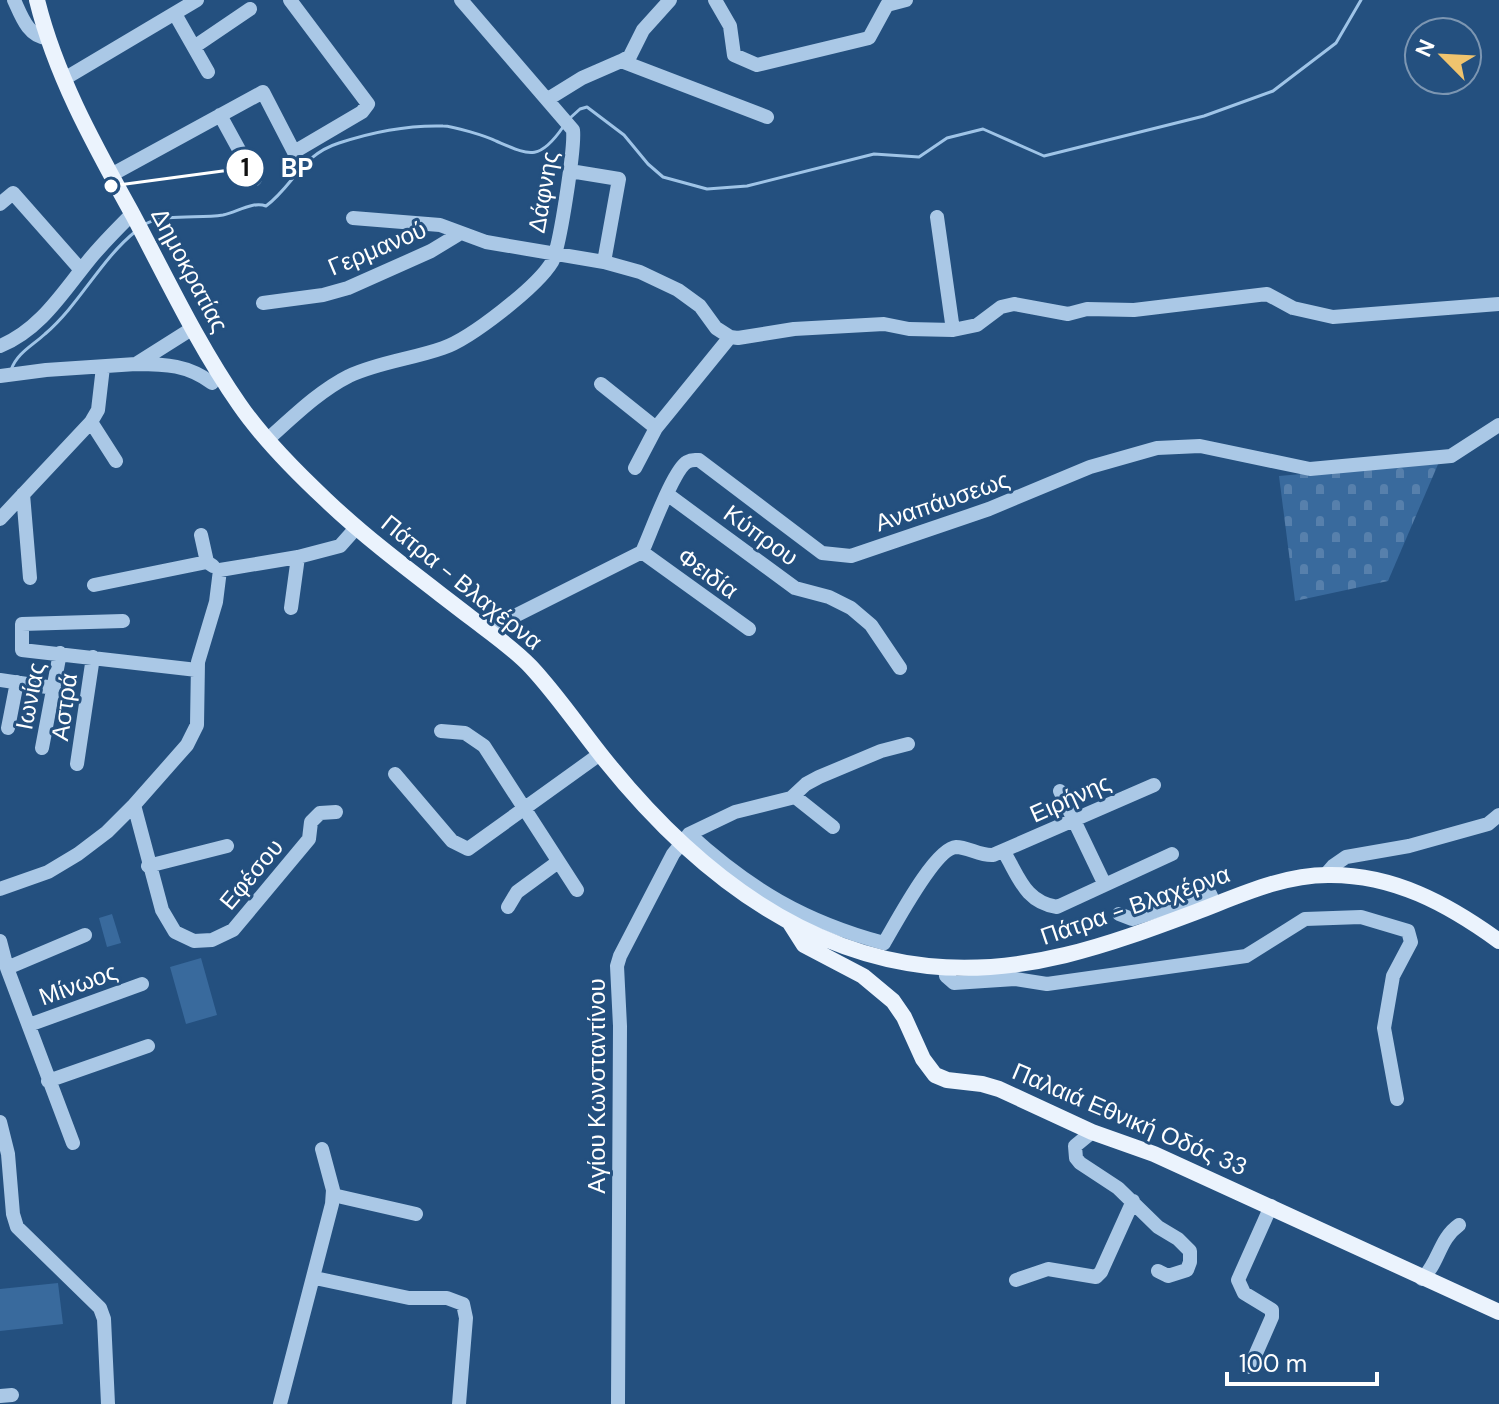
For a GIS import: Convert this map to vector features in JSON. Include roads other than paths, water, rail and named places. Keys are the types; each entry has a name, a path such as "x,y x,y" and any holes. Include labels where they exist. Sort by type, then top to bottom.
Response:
{"main road":[{"name":"Δημοκρατίας","path":"37,0 47,38 64,79 111,175 193,328 238,403 300,476 356,528"},
{"name":"Πάτρα - Βλαχέρνα","path":"356,528 529,665 600,754 726,882 790,923 872,954 945,967 1003,967 1054,959 1127,938 1273,884 1326,874 1389,882 1429,897 1499,941"},
{"name":"Παλαιά Εθνική Οδός 33","path":"790,923 804,945 863,976 893,1001 904,1017 923,1059 935,1075 999,1089 1092,1132 1154,1154 1499,1312"}],"street":[{"path":"14,0 31,32 47,38"},
{"path":"64,79 178,8 197,0"},
{"path":"111,175 263,92 294,152 362,112 368,104 290,0"},
{"name":"Δάφνης","path":"461,0 566,119 574,139 555,253"},
{"path":"548,99 573,83 630,56 643,30 670,0"},
{"path":"715,0 730,26 734,55 757,65 869,38 886,3 906,0"},
{"path":"178,8 208,72"},
{"path":"194,47 250,9"},
{"path":"621,61 767,117"},
{"path":"220,115 255,179"},
{"path":"570,171 619,179 604,262"},
{"path":"0,204 13,193 81,270"},
{"path":"937,217 953,330"},
{"path":"353,218 435,224 486,242 604,262 652,276 700,306 716,328 730,337 794,329 884,324 909,329 953,330 977,325 1001,307 1014,304 1068,314 1087,309 1134,310 1267,294 1293,308 1333,317 1499,304"},
{"path":"0,346 24,333 41,318 81,270 137,223"},
{"name":"Γερμανού","path":"263,303 302,299 348,288 431,251 459,234"},
{"path":"267,440 314,399 347,377 388,362 445,348 463,338 518,296 549,266 555,253"},
{"path":"136,364 193,328"},
{"path":"635,468 656,428 730,337"},
{"path":"5,375 136,364 177,366 198,373 212,383"},
{"path":"0,519 91,422 98,410 103,367"},
{"path":"601,384 656,428"},
{"path":"91,422 116,461"},
{"name":"Αναπάυσεως","path":"642,552 667,494 684,464 690,460 699,460 822,553 851,556 989,509 1090,467 1157,448 1200,446 1310,469 1451,456 1499,425"},
{"path":"23,494 30,578"},
{"name":"Κύπρου","path":"667,494 795,588 829,597 851,608 871,625 900,668"},
{"path":"94,585 214,566 298,557 340,546 356,528"},
{"path":"0,889 24,883 61,866 107,832 174,762 194,734 198,714 197,670 204,634 216,602 214,566 201,535"},
{"path":"487,630 642,552"},
{"name":"Φειδία","path":"642,552 749,629"},
{"path":"291,608 298,557"},
{"path":"123,621 22,624 22,650 197,670"},
{"name":"Ιωνίας","path":"42,748 60,653"},
{"name":"Αστρά","path":"77,764 93,657"},
{"path":"0,680 54,688"},
{"path":"8,728 17,682"},
{"path":"441,731 465,733 484,746 577,890"},
{"path":"908,744 881,751 819,777 794,796 735,812 685,839 772,899 841,931 884,943 929,870 948,849 955,847 983,856 1004,852 1032,898 1057,907 1172,854"},
{"path":"395,774 452,841 463,848 473,847 600,754"},
{"name":"Ειρήνης","path":"1004,852 1154,785"},
{"path":"1060,791 1104,883"},
{"path":"794,796 833,827"},
{"name":"Εφέσου","path":"134,805 162,910 175,932 188,940 212,940 226,935 309,839 311,822 320,813 336,812"},
{"path":"1326,874 1346,857 1409,846 1475,828 1488,824 1499,815"},
{"name":"Αγίου Κωνσταντίνου","path":"618,1404 620,1026 617,966 649,898 685,839"},
{"path":"148,866 227,846"},
{"path":"508,907 517,892 558,862"},
{"path":"1119,914 1132,919 1210,894 1215,905"},
{"path":"945,967 946,976 954,983 1015,979 1047,984 1246,956 1305,919 1361,917 1408,931 1411,942 1393,976 1384,1028 1397,1099"},
{"path":"7,968 85,935"},
{"path":"0,941 7,968 73,1143"},
{"name":"Μίνωος","path":"29,1025 142,984"},
{"path":"48,1081 148,1046"},
{"path":"0,1122 8,1154 17,1227 100,1308 104,1319 108,1404"},
{"path":"1092,1132 1075,1146 1076,1158 1133,1201 1158,1227 1190,1251 1187,1270 1168,1276 1158,1271"},
{"path":"280,1404 315,1278 333,1195 322,1149"},
{"path":"333,1195 416,1214"},
{"path":"1016,1280 1048,1269 1096,1277 1133,1201"},
{"path":"1250,1367 1272,1317 1272,1310 1244,1293 1238,1280 1271,1206"},
{"path":"1422,1279 1446,1236 1459,1225"},
{"path":"315,1278 409,1298 447,1298 463,1304 466,1318 459,1404"}],"waterway":[{"path":"570,118 587,107 624,135 663,177 707,189 747,186 874,154 919,157 947,138 983,129 1044,156 1204,116 1273,91 1336,43 1361,0"},
{"path":"145,224 163,219 223,215 250,206 266,206 307,163 326,148 377,133 448,126 517,150 533,152 547,146 563,127"},
{"path":"11,370 21,354 57,322 136,231"}],"place":[{"name":"BP","path":"111,186"}]}
